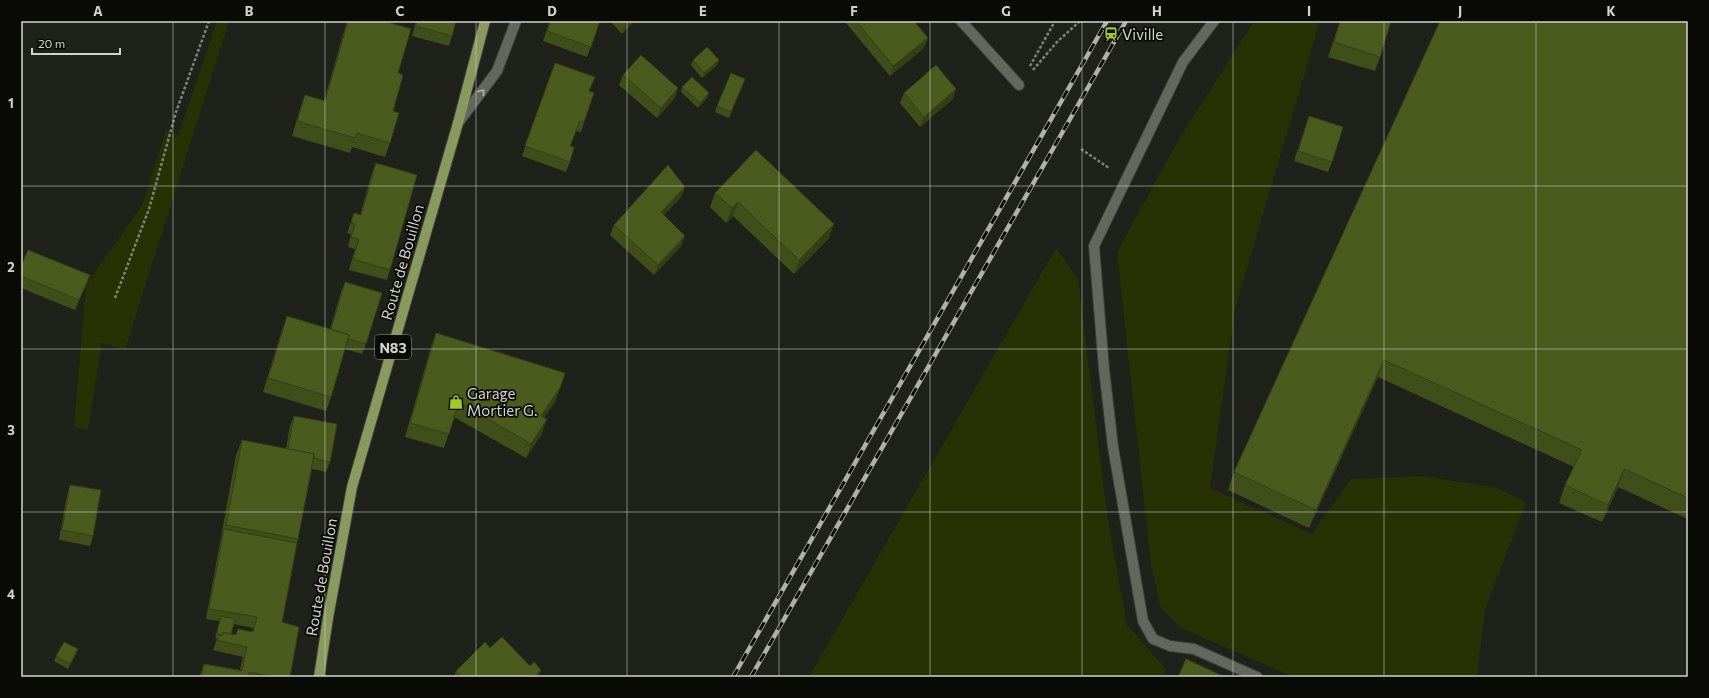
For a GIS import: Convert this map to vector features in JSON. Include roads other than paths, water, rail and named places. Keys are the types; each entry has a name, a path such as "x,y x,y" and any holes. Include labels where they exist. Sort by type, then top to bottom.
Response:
{"main road":[{"name":"Route de Bouillon","path":"320,677 328,618 352,487 458,122 485,21"}],"street":[{"path":"458,122 497,71 516,21"},
{"path":"961,21 1019,85"},
{"path":"1214,21 1183,62 1094,246 1104,369 1113,446 1143,621 1153,639 1170,646 1194,650 1257,677"}],"railway":[{"path":"733,677 1107,21"},
{"path":"751,677 1126,21"}],"place":[{"name":"Viville","path":"1111,34"},
{"name":"Garage Mortier G.","path":"456,402"}]}
